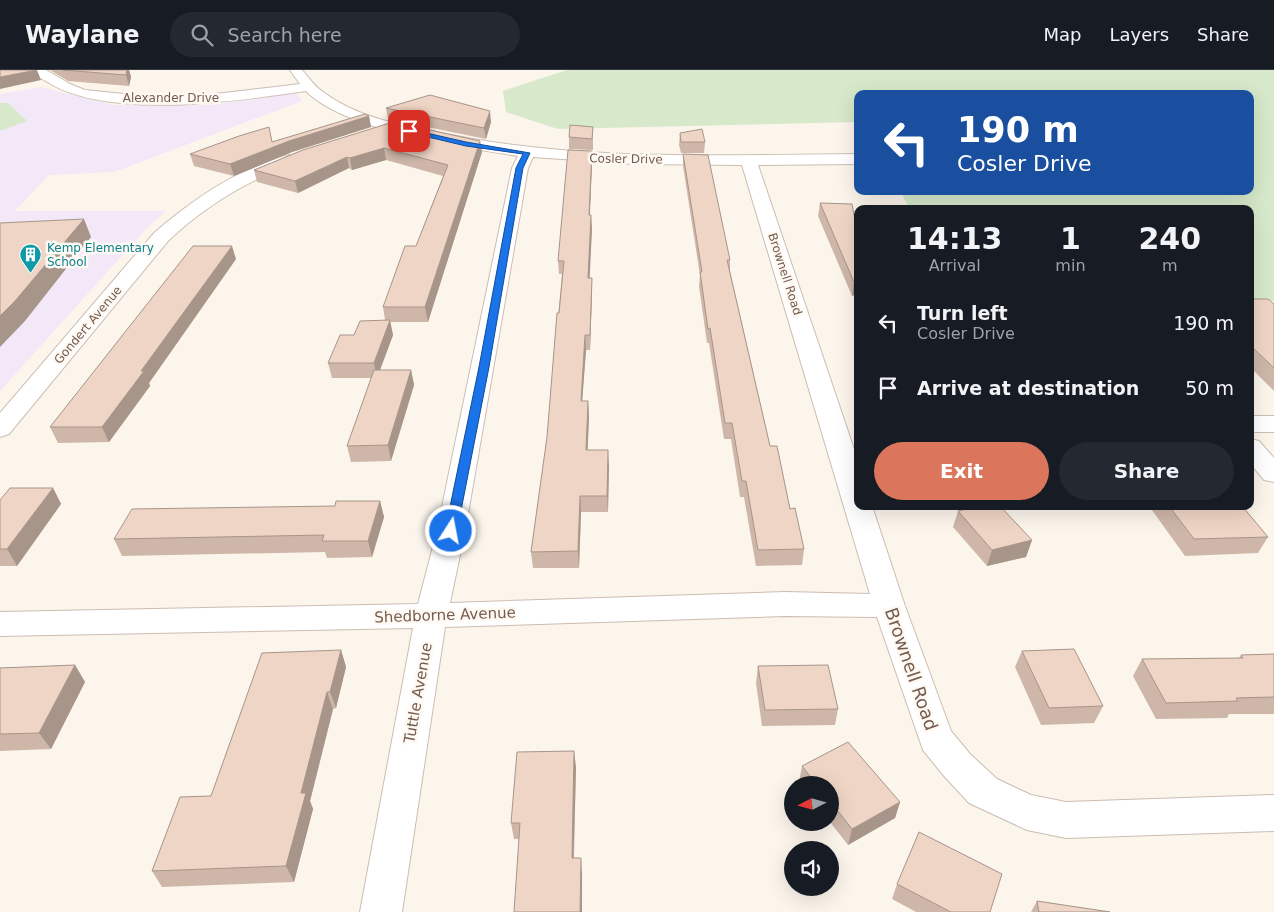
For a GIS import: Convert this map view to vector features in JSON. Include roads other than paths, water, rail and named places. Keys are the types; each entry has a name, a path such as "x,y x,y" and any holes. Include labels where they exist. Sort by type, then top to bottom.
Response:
{"street":[{"name":"Alexander Drive","path":"37,70 71,89 130,100 207,99 262,94 310,86"},
{"name":"Cosler Drive","path":"296,70 321,97 338,106 394,127 466,144 527,153 611,159 854,159"},
{"path":"362,137 394,127"},
{"name":"Gondert Avenue","path":"0,429 162,237 179,220 204,201 247,176 310,153"},
{"name":"Tuttle Avenue","path":"381,912 431,616 453,521 520,168 527,153"},
{"name":"Brownell Road","path":"748,159 854,492"},
{"path":"1254,424 1274,424"},
{"path":"1254,452 1274,474"},
{"name":"Brownell Road","path":"860,510 889,606 936,738 957,766 983,791 1027,812 1066,820 1274,813"},
{"name":"Shedborne Avenue","path":"0,624 431,616 785,604 889,606"}],"place":[{"name":"Kemp Elementary School","path":"31,274"}]}
